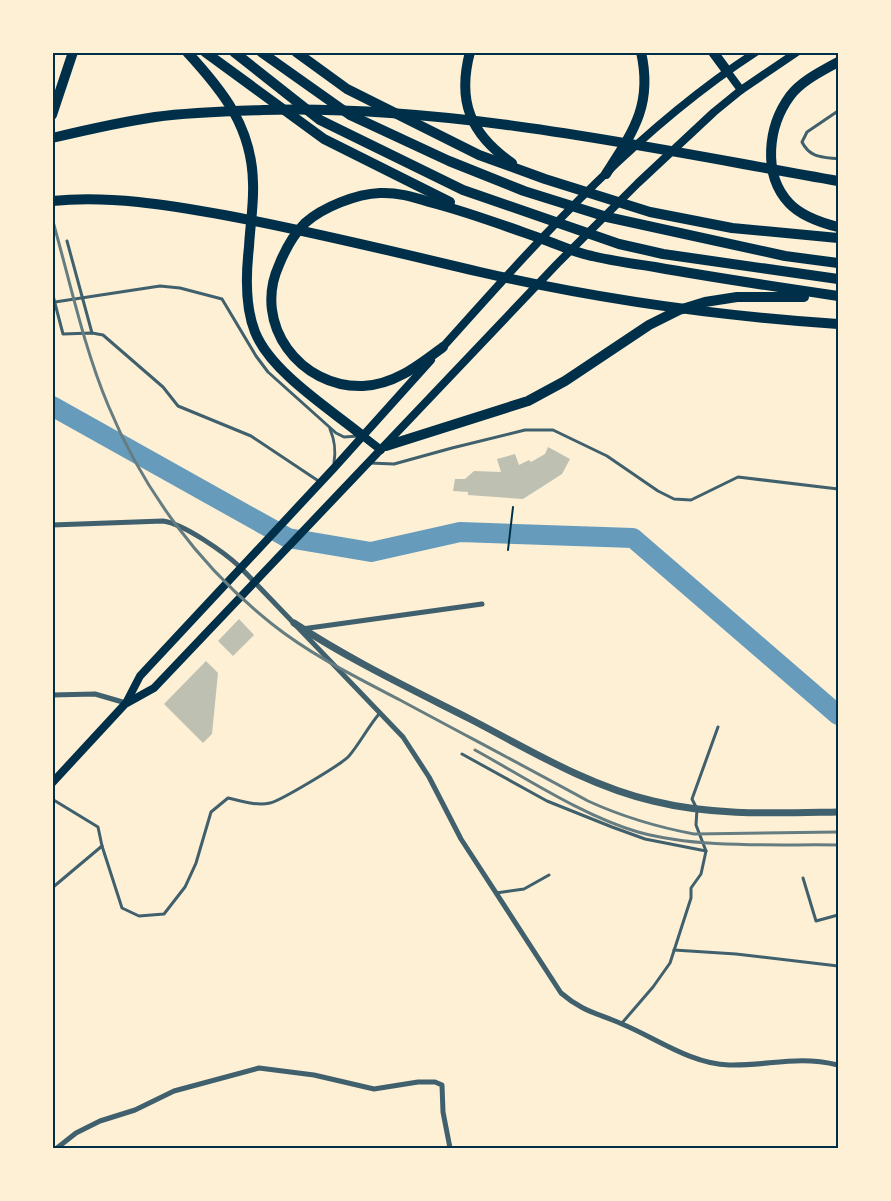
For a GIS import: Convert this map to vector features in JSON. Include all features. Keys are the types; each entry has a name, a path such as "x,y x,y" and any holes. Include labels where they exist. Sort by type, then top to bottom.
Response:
{"highway":[{"path":"52,116 73,52"},
{"path":"187,52 216,84 237,116 249,144 253,183 246,276 255,332 290,377 363,436"},
{"path":"205,52 324,139 486,219"},
{"path":"234,52 320,120 474,194 619,244 663,254 838,279"},
{"path":"261,52 350,115 449,161 524,190 607,217 785,256 838,263"},
{"path":"296,52 347,89 479,154 527,173 650,212 732,228 838,238"},
{"path":"470,52 464,85 469,114 478,131 489,143 527,173"},
{"path":"606,174 630,136 641,112 646,86 641,52"},
{"path":"713,52 727,71"},
{"path":"838,62 814,75 791,94 779,114 772,137 771,160 777,185 790,204 811,218 838,227"},
{"path":"52,138 156,117 222,111 324,108 532,127 838,181"},
{"path":"443,347 397,378 378,384 339,385 319,378 288,352 272,315 272,287 277,268 288,245 305,223 340,203 380,193 406,195 486,219 591,256 838,297"},
{"path":"52,201 119,201 189,209 278,225 573,290 728,314 838,324"},
{"path":"383,448 528,401 565,381 649,324 679,310 705,302 737,297 838,297"}],"main road":[{"path":"52,783 126,703 140,676 334,468 530,251 606,174 680,107 756,52"},
{"path":"126,703 154,688 557,264 638,183 714,112 741,90 797,52"},
{"path":"727,71 741,90"},
{"path":"363,436 383,448"}],"street":[{"path":"52,525 173,522 183,526 240,567 403,736 429,777 461,839 561,993 577,1007 622,1023 666,1045 711,1062 728,1065 799,1059 818,1060 838,1065"},
{"path":"302,628 482,604"},
{"path":"294,623 339,651 587,778 653,802 716,812 838,812"},
{"path":"52,695 95,694 126,703"},
{"path":"57,1149 76,1133 100,1121 135,1110 174,1091 259,1068 314,1075 374,1089 418,1082 435,1082 442,1085 443,1112 450,1149"}],"lane":[{"path":"838,111 807,132 802,142 806,151 816,157 838,159"},
{"path":"67,241 92,333"},
{"path":"55,302 160,286 180,288 222,299 250,347 268,372 329,427 344,437 363,436"},
{"path":"52,292 63,334 99,333 109,339 163,387 178,406 251,436 321,482"},
{"path":"329,427 336,452 334,468"},
{"path":"368,463 394,464 525,430 553,430 607,456 674,499 691,500 738,477 838,489"},
{"path":"52,799 98,827 122,908 139,916 164,914 185,887 196,863 211,812 228,798 254,804 272,803 336,767 349,756 380,713"},
{"path":"622,1023 670,963 691,898 691,888 702,874 706,851 696,825 697,809 692,800 718,727"},
{"path":"462,754 547,801 645,839 706,851"},
{"path":"52,888 102,846"},
{"path":"496,893 524,889 549,875"},
{"path":"803,878 816,921 838,915"},
{"path":"674,950 736,954 838,966"}],"path":[{"path":"508,550 513,507"}],"building":[{"path":"548,447 570,459 562,474 523,499 468,495 468,492 453,491 455,479 465,479 474,471 501,472 497,459 515,454 519,465 529,460 531,462 545,454"},
{"path":"239,619 254,635 233,656 218,641"},
{"path":"206,661 218,673 212,734 203,743 164,704"}],"waterway":[{"path":"52,406 288,538 371,552 460,532 633,538 838,715"}],"railway":[{"path":"52,218 99,382 138,467 156,497 198,552 221,578 272,624 302,646 350,674 588,801 614,812 653,825 694,834 838,832"},
{"path":"475,750 576,806 638,832 686,841 712,843 838,845"}]}
